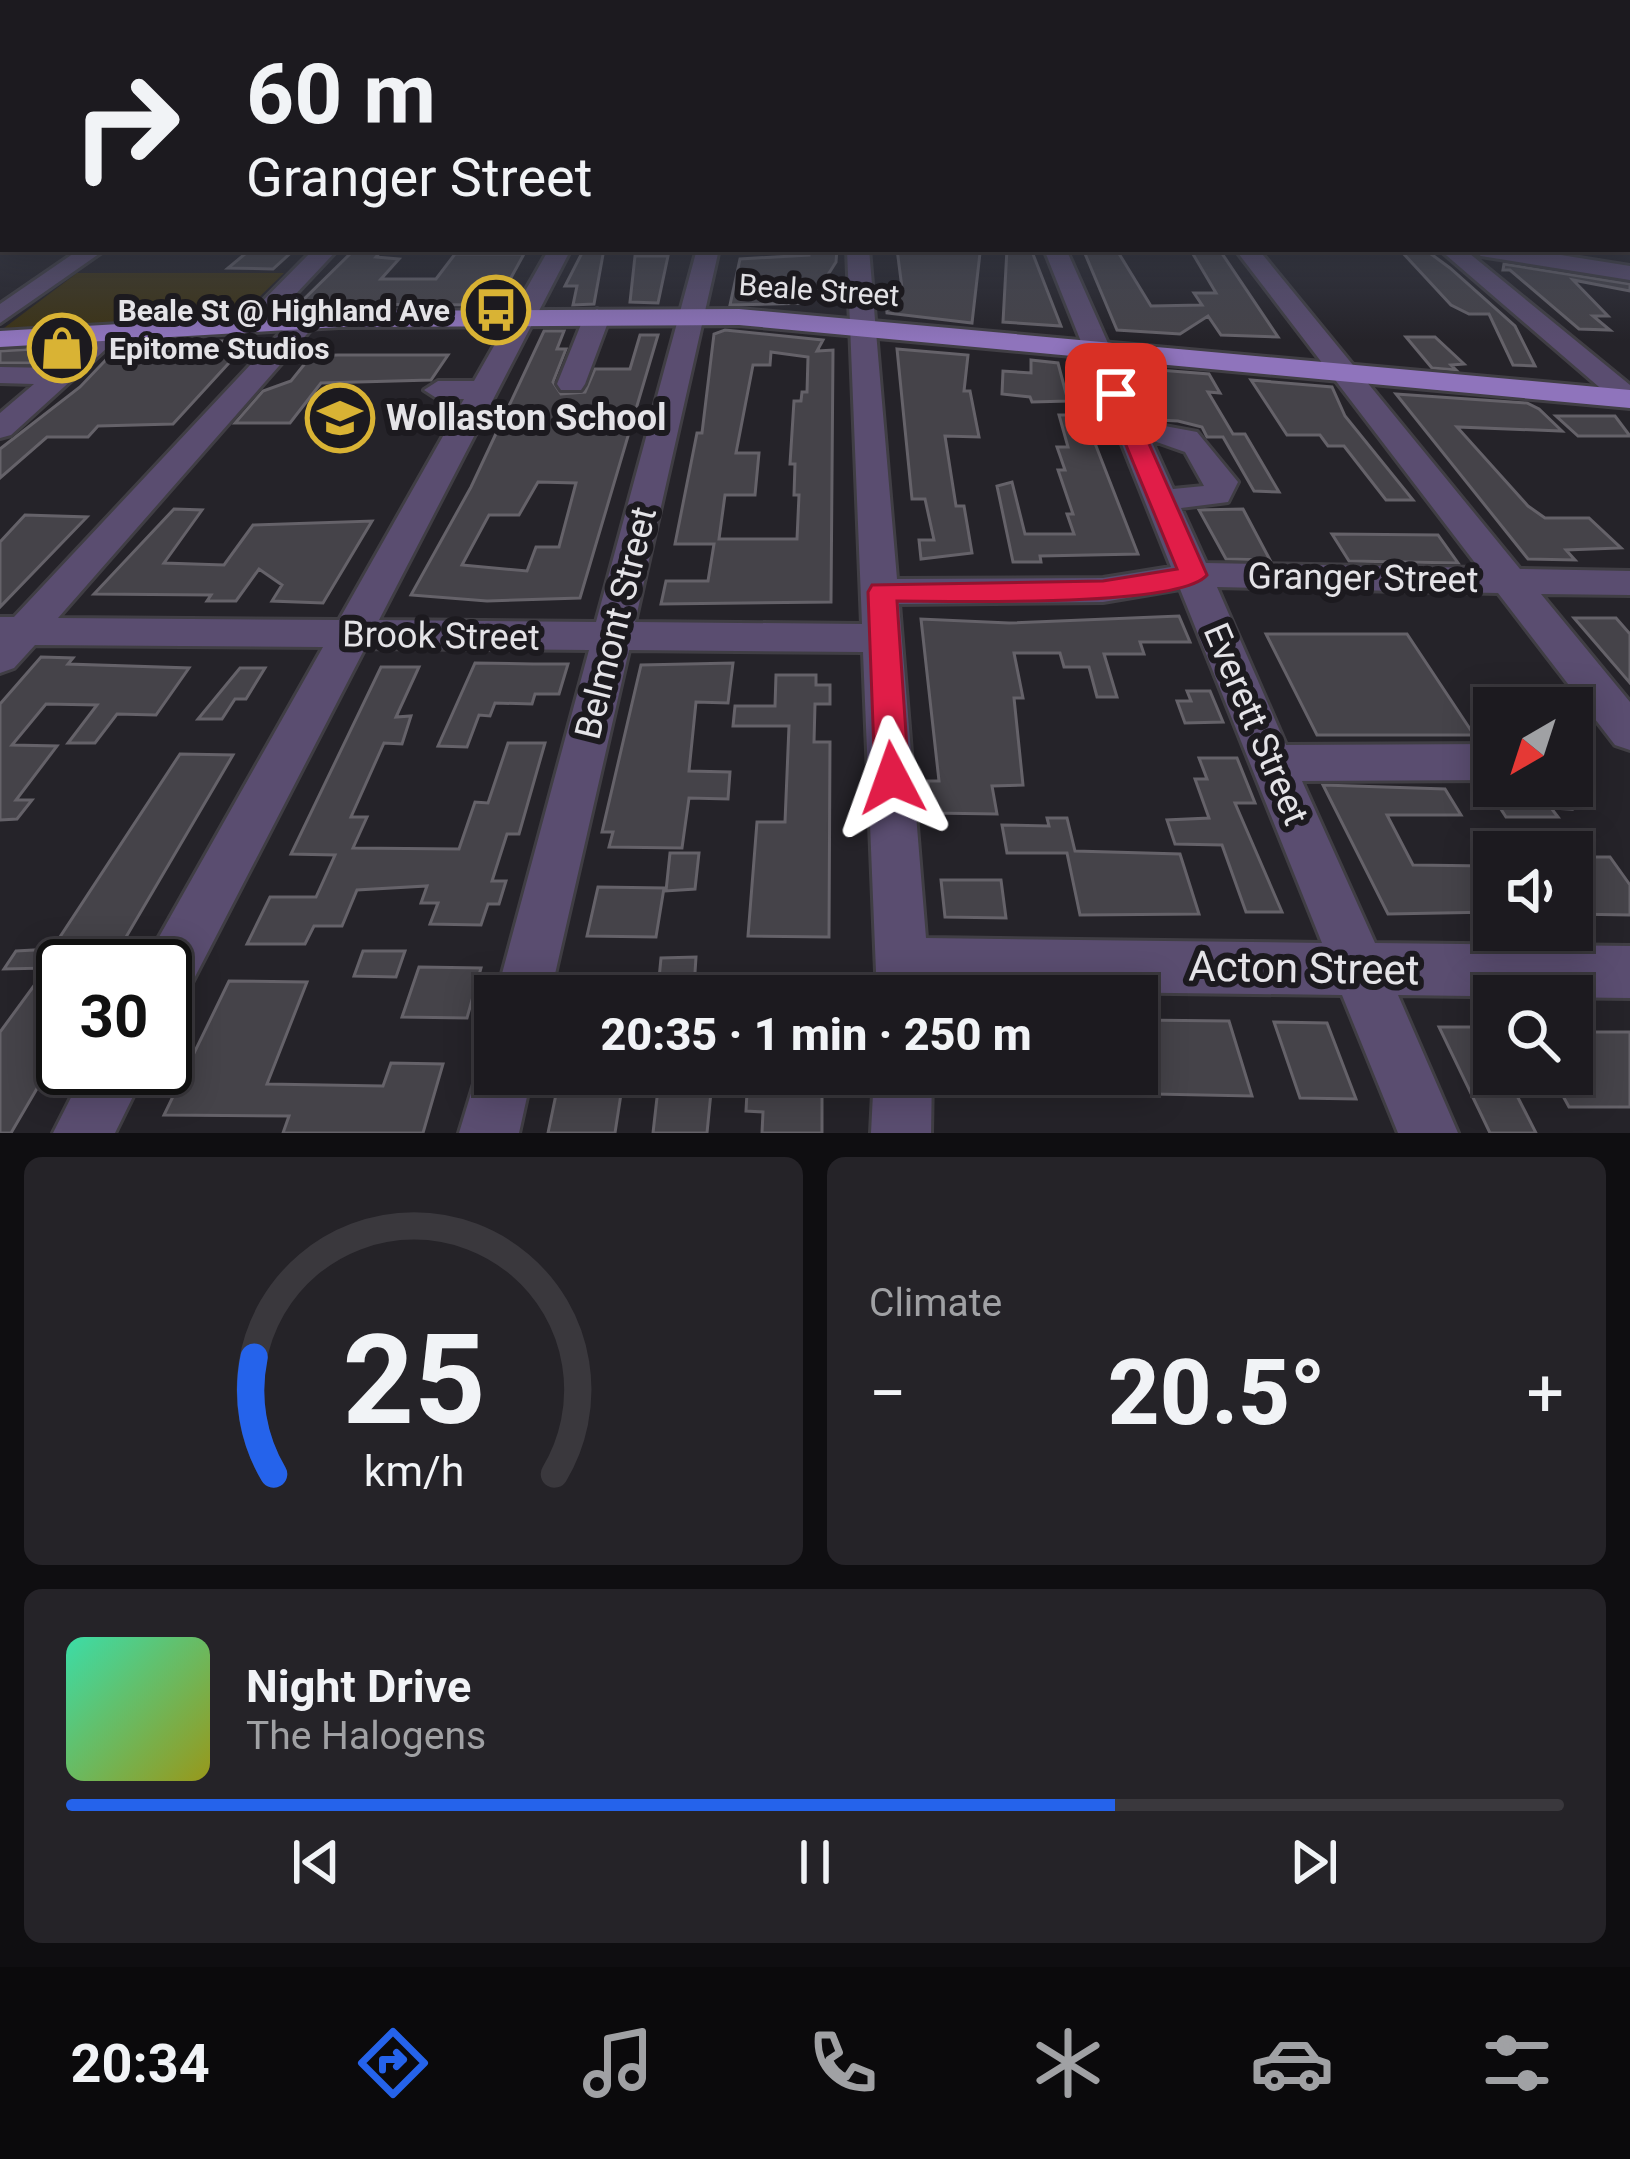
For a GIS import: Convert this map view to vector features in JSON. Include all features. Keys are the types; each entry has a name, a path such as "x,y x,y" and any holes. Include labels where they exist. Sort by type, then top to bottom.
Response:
{"main road":[{"name":"Beale Street","path":"0,339 304,321 689,316 1096,346 1630,399"}],"street":[{"path":"0,315 91,252"},
{"path":"254,324 325,252"},
{"path":"186,939 558,252"},
{"name":"Belmont Street","path":"528,975 707,252"},
{"path":"858,252 905,975"},
{"name":"Everett Street","path":"1056,252 1428,1133"},
{"path":"1248,252 1630,733"},
{"path":"1454,252 1630,399"},
{"path":"1500,252 1630,273"},
{"path":"571,383 597,317"},
{"path":"8,640 304,321"},
{"path":"0,428 109,333"},
{"path":"0,375 60,376"},
{"path":"438,390 483,390"},
{"path":"1131,431 1181,434 1198,442 1222,482 1216,495 1162,500"},
{"name":"Granger Street","path":"882,615 1194,575 1630,583"},
{"name":"Brook Street","path":"8,640 348,634 613,638 882,615"},
{"path":"1273,763 1473,762"},
{"name":"Acton Street","path":"1094,975 1359,968 1630,972"},
{"path":"83,1133 103,1095"},
{"path":"488,1133 498,1095"},
{"path":"901,1133 902,1095"}],"shaded area":[{"path":"77,273 284,273 238,318 0,331"}],"building":[{"path":"247,252 292,252 273,269 228,268"},
{"path":"352,252 380,252 376,257 399,259 381,279 436,279 455,254 524,254 496,305 299,304"},
{"path":"582,252 603,252 594,304 573,305 577,286 565,286"},
{"path":"837,252 836,262 810,303 730,305 740,259"},
{"path":"897,252 980,253 972,323 887,313 885,288 902,288"},
{"path":"1007,252 1032,252 1061,326 1003,322"},
{"path":"1084,252 1118,252 1151,306 1202,305 1194,293 1216,293 1192,252 1221,252 1278,337 1221,335 1208,316 1180,334 1117,330"},
{"path":"1402,252 1428,252 1450,268 1515,326 1535,366 1513,365 1489,314 1469,314 1451,305"},
{"path":"635,256 668,256 658,303 630,302"},
{"path":"1504,264 1630,284 1630,291 1573,280 1608,316 1593,316 1610,330 1579,329 1510,270 1503,270"},
{"path":"725,330 823,340 817,351 833,350 831,602 661,604 666,581 708,581 714,544 675,544 697,433 702,433 714,334","holes":["771,352 808,357 807,392 802,392 801,401 794,401 790,464 795,464 794,495 799,495 797,539 719,539 725,495 755,495 759,453 736,453 753,365 770,365"]},
{"path":"544,331 564,331 557,349 566,349 553,382 561,394 585,392 595,369 630,369 640,335 658,335 580,598 487,601 411,595 471,487","holes":["538,482 576,483 559,547 536,547 527,571 462,565 489,515 519,515"]},
{"path":"1406,337 1435,337 1464,364 1451,365 1456,370 1432,368"},
{"path":"250,340 173,424 98,426 88,437 47,437 0,478 0,449 80,387 121,344"},
{"path":"69,347 51,363 0,363 0,351"},
{"path":"897,349 968,355 964,391 970,391 979,437 945,436 956,506 964,506 972,553 921,559 919,540 934,540 925,499 912,499"},
{"path":"448,355 431,380 321,383 290,423 235,423 263,391 291,381 311,356"},
{"path":"1031,360 1058,363 1068,401 1032,402 1030,397 1002,394 1003,371 1031,373"},
{"path":"1133,368 1209,374 1220,393 1208,392 1233,434 1245,434 1279,492 1254,491 1223,437 1207,437 1202,427 1158,420"},
{"path":"1251,380 1332,387 1345,416 1413,500 1386,500 1344,446 1328,446 1320,435 1287,435"},
{"path":"1396,394 1527,403 1539,409 1562,431 1457,427 1528,506 1545,518 1589,518 1621,548 1566,550 1575,560 1528,559"},
{"path":"1059,415 1084,415 1138,554 1040,556 1041,562 1013,562 997,486 1012,482 1025,534 1074,534 1067,514 1073,514 1058,470 1065,470 1057,447 1068,447"},
{"path":"1556,416 1615,416 1630,436 1578,436"},
{"path":"174,509 202,510 164,563 224,565 253,525 372,521 323,603 272,601 282,585 259,569 236,601 207,601 211,595 94,594"},
{"path":"1243,509 1270,560 1226,559 1199,510"},
{"path":"25,515 87,517 0,607 0,542"},
{"path":"1332,534 1438,535 1458,563 1349,561"},
{"path":"1179,616 1190,642 1140,642 1144,654 1104,654 1117,697 1097,697 1089,667 1064,667 1060,653 1014,653 1023,698 1014,698 1023,785 992,786 997,814 931,813 928,781 939,781 921,619 1009,623"},
{"path":"1574,618 1616,618 1630,634 1630,683"},
{"path":"1266,634 1407,634 1473,733 1473,735 1317,735"},
{"path":"41,657 73,658 68,664 189,668 156,715 117,714 95,743 68,743 97,705 46,704 12,745 57,746 16,800 32,800 17,819 0,820 0,704"},
{"path":"475,663 568,664 559,694 535,694 532,704 495,703 490,716 479,715 467,747 438,746"},
{"path":"733,663 728,703 696,702 689,771 730,772 728,799 689,798 682,848 609,847 613,832 602,832 641,665"},
{"path":"381,667 419,667 396,717 411,716 402,744 384,743 351,817 367,817 353,848 459,849 475,802 488,803 508,743 545,743 519,834 507,834 492,881 506,881 499,904 488,904 481,925 430,924 438,903 421,903 427,886 357,890 342,926 314,926 305,944 247,944 270,897 316,897 335,855 291,854"},
{"path":"240,668 265,668 246,699 235,699 222,719 198,719"},
{"path":"776,675 816,675 816,685 830,685 830,704 815,704 814,742 830,742 829,937 748,936 757,822 785,822 789,726 733,726 735,706 775,706"},
{"path":"1187,691 1210,691 1223,722 1185,723 1177,701 1191,701"},
{"path":"180,754 233,755 125,939 59,939"},
{"path":"1199,758 1237,758 1255,803 1235,803 1282,912 1246,912 1222,845 1175,844 1167,820 1209,818 1195,779 1207,779"},
{"path":"1323,785 1445,789 1461,815 1387,815 1413,865 1473,866 1473,912 1388,914"},
{"path":"1500,807 1570,807 1571,809 1551,808 1558,817 1506,817"},
{"path":"1047,818 1067,818 1075,851 1180,854 1199,914 1080,915 1067,853 1007,853 1002,825 1049,826"},
{"path":"670,853 699,853 695,889 666,891"},
{"path":"1593,857 1610,857 1630,885 1630,915 1593,914"},
{"path":"941,880 1001,880 1006,918 945,917"},
{"path":"598,887 664,888 656,937 587,936"},
{"path":"36,950 36,968 4,969 16,951"},
{"path":"363,951 405,951 396,977 354,976"},
{"path":"696,957 695,975 659,975 661,958"},
{"path":"419,967 481,968 474,975 467,1018 402,1017"},
{"path":"229,981 307,982 267,1084 383,1086 391,1063 443,1064 423,1133 283,1133 289,1116 164,1115 174,1095 192,1095 192,1057"},
{"path":"36,983 36,1090 11,1133 0,1133 0,1032"},
{"path":"1158,1020 1229,1021 1252,1096 1158,1094"},
{"path":"1274,1022 1327,1023 1356,1099 1300,1098"},
{"path":"1439,1027 1473,1027 1473,1095 1517,1095 1536,1133 1490,1133"},
{"path":"1593,1032 1630,1032 1630,1107 1569,1107 1562,1095 1593,1095"},
{"path":"556,1095 621,1095 615,1133 548,1133"},
{"path":"657,1095 711,1095 707,1133 653,1133"},
{"path":"747,1095 822,1095 822,1133 762,1133 763,1112 746,1111"}],"place":[{"name":"Beale St @ Highland Ave","path":"496,310"},
{"name":"Epitome Studios","path":"62,348"},
{"name":"Wollaston School","path":"340,418"}],"route":[{"path":"892,778 882,592 1103,590 1194,575 1116,394"}]}
